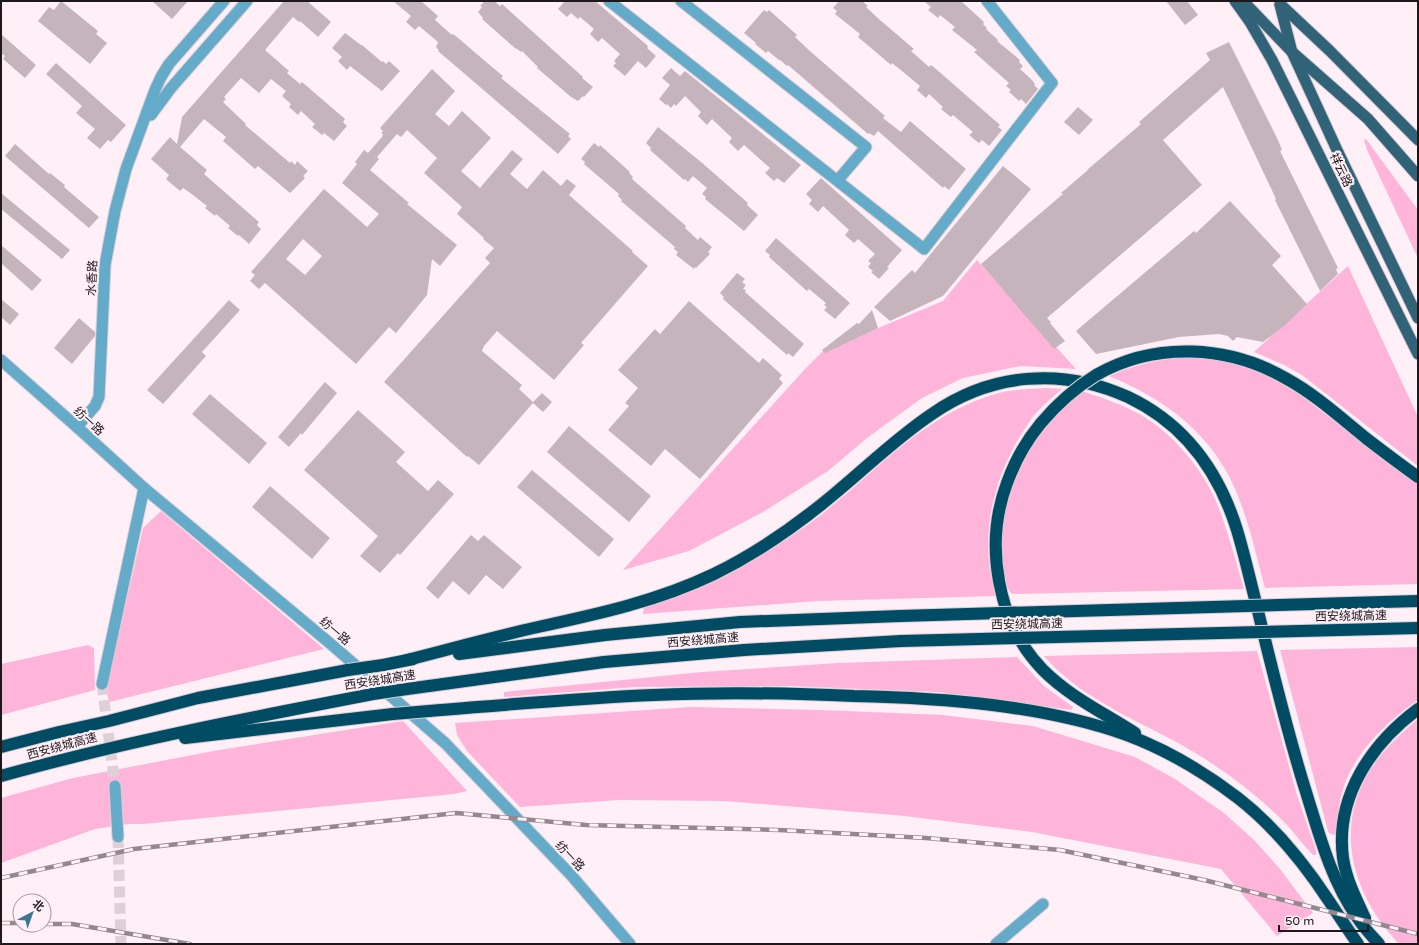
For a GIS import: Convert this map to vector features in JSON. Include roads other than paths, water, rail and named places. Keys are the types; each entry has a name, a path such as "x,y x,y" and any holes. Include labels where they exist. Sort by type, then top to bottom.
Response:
{"highway":[{"path":"1358,944 1302,863 1268,825 1241,800 1226,788 1188,764 1158,748 1083,702 1052,679 1032,657 1010,621 1003,598 998,573 996,542 998,517 1006,484 1025,445 1041,422 1059,403 1078,387 1097,375 1144,356 1169,352 1209,352 1244,359 1286,378 1322,402 1418,477"},
{"path":"407,660 534,628 608,612 670,593 712,575 745,557 787,530 834,494 918,424 952,402 975,391 1009,382 1046,378 1091,384 1105,388 1146,407 1171,425 1195,448 1214,476 1222,492 1231,512 1237,532 1293,747 1327,855 1339,885 1351,908 1365,928 1379,944"},
{"name":"西安绕城高速","path":"1,747 198,698 348,670 407,660 605,635 732,623 900,616 1418,601"},
{"name":"西安绕城高速","path":"1,776 112,747 242,719 373,694 604,662 744,650 901,641 1418,628"},
{"path":"112,747 393,714 577,699 740,693 940,700 1028,710 1097,726 1127,735 1158,748"},
{"path":"1383,944 1366,918 1347,874 1343,858 1342,829 1348,800 1359,774 1367,761 1387,736 1418,709"}],"main road":[{"name":"祥云路","path":"1235,1 1250,22 1272,60 1418,354"},
{"path":"1243,1 1292,52 1368,119 1418,176"},
{"name":"祥云路","path":"1279,3 1292,52 1337,150 1418,318"},
{"path":"1279,3 1330,51 1418,140"}],"street":[{"name":"水香路","path":"77,427 94,406 99,397 107,248 119,191 126,169 142,129 155,90 169,64 224,1"},
{"name":"水香路","path":"142,129 164,96 247,1"},
{"path":"609,1 924,249 1052,83 987,1"},
{"path":"681,1 866,147 838,180"},
{"name":"纺一路","path":"1,360 144,488 445,743 571,875 630,944"},
{"path":"102,684 144,488"},
{"path":"115,786 118,837"},
{"path":"996,944 1043,904"}],"tunnel":[{"path":"102,684 115,786"},
{"path":"118,837 121,944"}],"railway":[{"path":"1,878 134,849 456,813 586,825 779,830 926,838 1060,850 1204,880 1418,934"},
{"path":"1,923 12,923"},
{"path":"52,924 72,924 190,944"}]}
